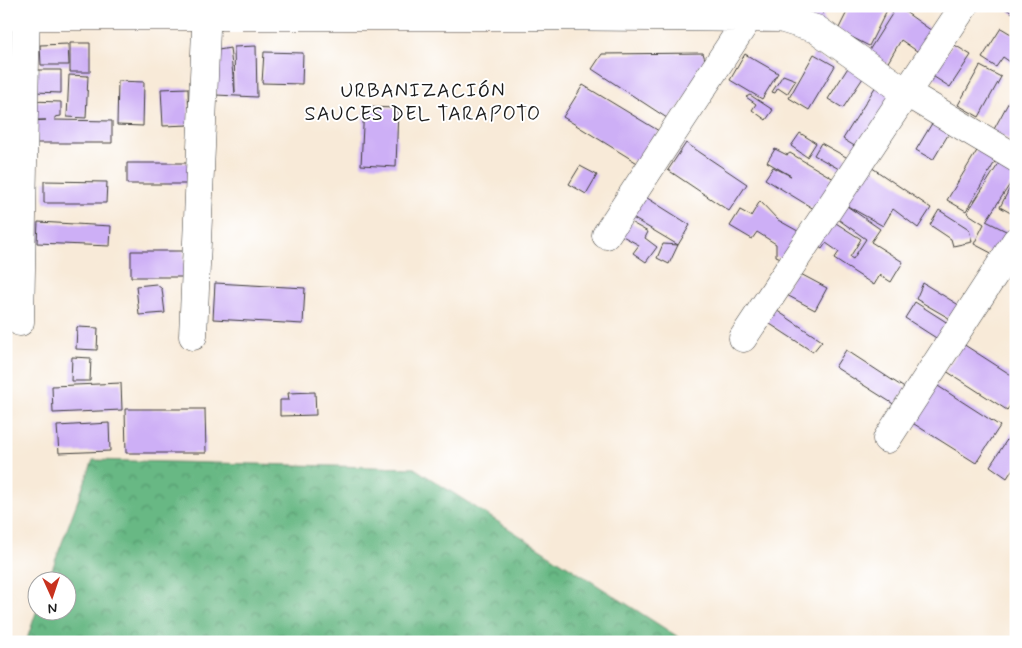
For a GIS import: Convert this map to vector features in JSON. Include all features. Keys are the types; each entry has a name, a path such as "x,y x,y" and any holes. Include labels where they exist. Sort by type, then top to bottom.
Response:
{"street":[{"path":"743,338 908,93 964,6"},
{"path":"20,322 20,13 207,11 748,12 780,18 816,29 908,93 1016,158"},
{"path":"193,336 207,11"},
{"path":"606,235 748,12"},
{"path":"887,439 1016,241"}],"green space":[{"path":"93,460 414,468 686,642 26,642 34,620 78,620 78,570 52,570"}],"building":[{"path":"789,6 823,6 824,24 789,14"},
{"path":"850,6 889,6 869,46 838,30"},
{"path":"897,6 939,36 924,56 901,40 887,64 868,52"},
{"path":"1001,6 1016,6 1016,15"},
{"path":"1001,28 1016,37 1016,66 1003,57 996,67 982,58"},
{"path":"70,43 90,43 90,72 70,72"},
{"path":"68,44 69,65 41,65 40,45"},
{"path":"953,44 971,55 950,87 931,75"},
{"path":"256,46 257,97 216,95 213,51 230,48 235,93 234,47"},
{"path":"264,52 303,53 302,84 262,83"},
{"path":"703,53 707,66 670,120 592,69 602,54"},
{"path":"745,54 778,73 762,99 730,80"},
{"path":"814,54 835,66 809,110 789,98"},
{"path":"851,63 863,78 843,108 828,99"},
{"path":"980,66 1001,77 979,117 958,105"},
{"path":"34,70 61,70 61,93 34,92"},
{"path":"69,75 88,76 86,118 67,117"},
{"path":"783,75 796,80 787,94 778,88 775,93 772,92"},
{"path":"118,81 144,82 143,126 117,125"},
{"path":"879,81 903,96 866,153 843,139"},
{"path":"583,85 659,131 639,164 563,117"},
{"path":"188,88 189,125 163,126 161,89"},
{"path":"750,95 773,110 766,120 752,110 756,104 746,97"},
{"path":"1012,96 1016,98 1016,131 1010,140 993,131"},
{"path":"30,101 61,102 61,116 55,117 55,120 112,121 112,143 32,143 32,121 46,120 29,120"},
{"path":"364,107 398,108 396,167 361,165"},
{"path":"934,120 951,130 933,160 916,150"},
{"path":"800,133 816,143 807,157 791,146"},
{"path":"6,140 15,141 14,165 6,164"},
{"path":"686,143 747,184 729,211 668,170"},
{"path":"821,143 855,162 848,174 814,155"},
{"path":"775,149 787,155 790,153 839,182 822,214 765,179 773,167 791,176 767,162"},
{"path":"978,149 996,160 966,211 947,200"},
{"path":"1001,160 1016,170 1016,175 986,221 1008,232 997,256 974,244 984,224 967,213"},
{"path":"127,163 198,163 198,184 127,184"},
{"path":"865,163 931,208 918,228 893,209 883,226 844,204 880,229 871,242 903,262 891,282 880,275 874,285 834,259 839,252 826,243 822,249 811,242 828,218 861,239 850,257 853,259 866,239 832,215"},
{"path":"580,166 597,175 586,194 569,184"},
{"path":"1016,176 1016,216 1000,207"},
{"path":"44,181 107,182 106,203 44,203"},
{"path":"644,196 690,225 678,245 631,217"},
{"path":"19,198 19,220 6,220 6,199"},
{"path":"760,201 778,220 805,235 788,261 776,256 776,244 757,232 752,239 730,226 740,210 751,216"},
{"path":"939,210 969,229 972,242 953,246 951,239 930,225"},
{"path":"625,219 648,232 645,238 657,247 646,262 633,253 639,245 617,233"},
{"path":"38,222 111,226 110,246 37,243"},
{"path":"663,244 678,245 669,264 657,258"},
{"path":"131,251 184,251 184,277 131,277"},
{"path":"795,271 827,288 815,310 783,293"},
{"path":"215,283 305,288 303,324 213,319"},
{"path":"923,283 962,307 954,321 916,299"},
{"path":"156,284 162,289 165,313 139,315 136,286"},
{"path":"915,302 954,327 944,343 905,318"},
{"path":"773,308 822,341 813,352 767,322"},
{"path":"77,327 98,328 97,350 76,349"},
{"path":"963,344 1016,378 1016,397 1007,410 946,371"},
{"path":"846,350 906,389 895,405 835,367"},
{"path":"72,357 91,358 90,381 71,381"},
{"path":"927,379 1000,426 976,463 903,417"},
{"path":"121,383 122,410 53,413 52,386"},
{"path":"315,392 316,415 280,416 280,400 289,400 288,393"},
{"path":"125,409 205,409 206,453 126,453"},
{"path":"109,423 110,451 59,453 57,426"},
{"path":"1012,432 1016,435 1016,468 1014,467 1007,478 990,466"}],"district":[{"name":"URBANIZACIÓN SAUCES DEL TARAPOTO","path":"423,102"}]}
